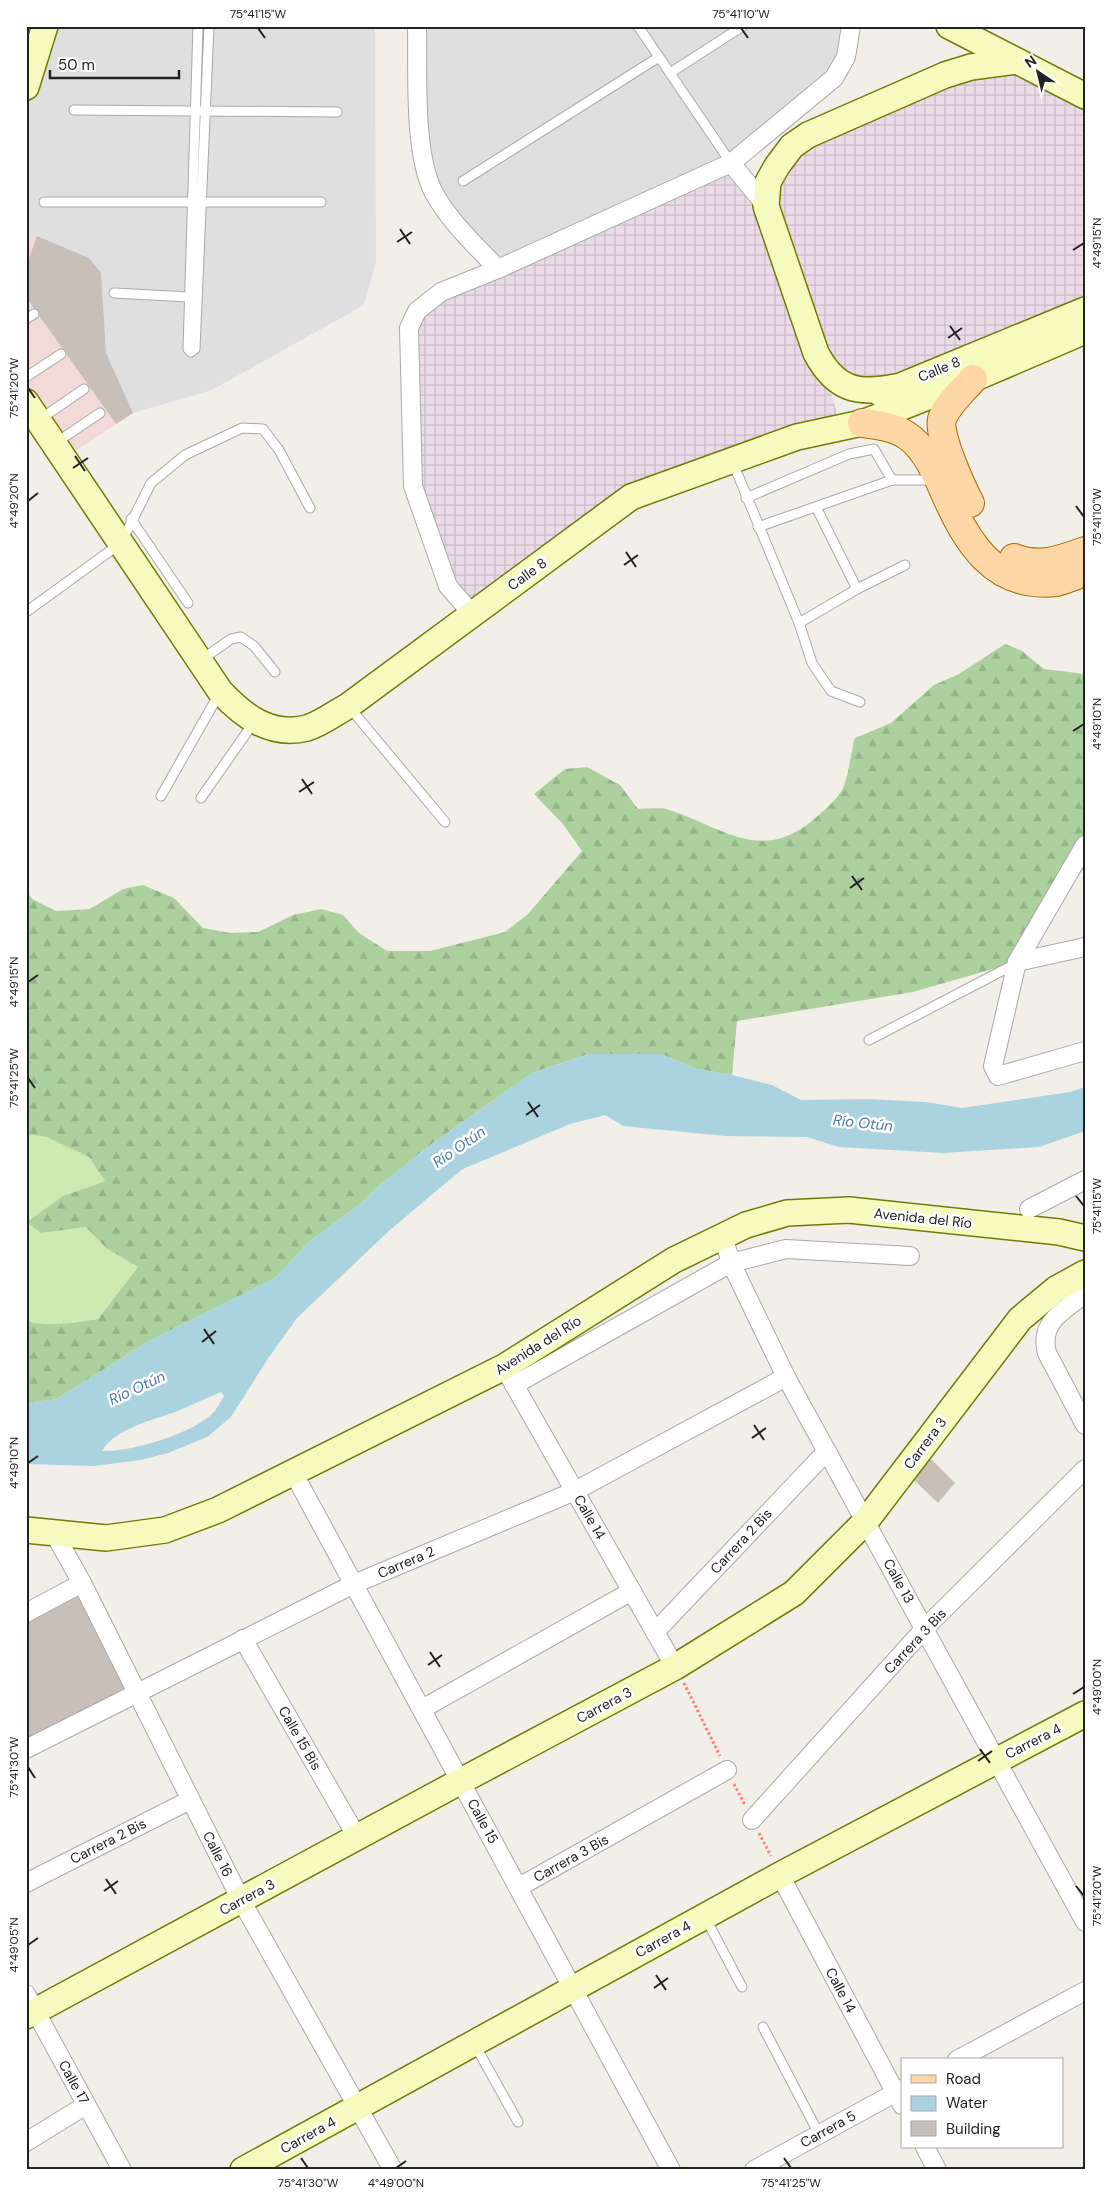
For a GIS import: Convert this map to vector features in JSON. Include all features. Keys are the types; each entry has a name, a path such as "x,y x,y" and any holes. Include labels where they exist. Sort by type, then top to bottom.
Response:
{"main road":[{"path":"973,380 949,406 942,421 943,437 954,468 987,535 1010,556 1025,562 1039,564 1056,562 1085,551"},
{"path":"862,422 894,429 907,435 917,445 939,479 963,531 982,556 994,566 1025,581 1058,582 1085,572"}],"street":[{"path":"26,87 45,26"},
{"path":"417,26 421,159 433,192 453,222 498,269"},
{"path":"472,614 448,586 413,486 409,328 417,311 441,292 498,269 731,163 834,78 846,57 851,26"},
{"path":"949,26 1085,96"},
{"path":"766,206 768,182 777,166 792,146 808,135 945,75 971,67 1017,61"},
{"path":"731,163 766,206 816,353 825,369 838,382 855,389 873,391 895,387"},
{"name":"Calle 8","path":"797,438 895,387 1085,310"},
{"name":"Calle 8","path":"262,725 287,731 309,728 348,706 631,497 797,438 862,422 973,380 1085,331"},
{"path":"32,411 220,692 237,710 262,725"},
{"path":"1085,845 1017,962 993,1066 994,1072 998,1076 1085,1051"},
{"path":"1017,962 1085,947"},
{"path":"1029,1209 1085,1180"},
{"name":"Avenida del Río","path":"26,1530 106,1538 165,1530 218,1510 509,1376 674,1260 746,1225 787,1213 828,1210 1059,1232"},
{"path":"1059,1232 1085,1231"},
{"path":"1059,1232 1085,1238"},
{"name":"Calle 13","path":"723,1236 731,1263 786,1377 925,1628 994,1760 1085,1922"},
{"path":"509,1376 731,1263 786,1249 910,1256"},
{"name":"Carrera 3","path":"29,2007 241,1900 460,1780 675,1667 794,1593 866,1521 1020,1319 1056,1289 1085,1273"},
{"path":"1085,1294 1054,1318 1046,1331 1044,1343 1047,1353 1085,1425"},
{"name":"Calle 14","path":"509,1376 675,1667"},
{"name":"Carrera 2","path":"26,1748 354,1584 575,1491 786,1377"},
{"name":"Carrera 2 Bis","path":"655,1632 827,1450"},
{"name":"Carrera 3 Bis","path":"752,1820 925,1628 1085,1469"},
{"name":"Calle 15","path":"294,1474 671,2170"},
{"name":"Calle 16","path":"54,1533 82,1583 241,1900 393,2170"},
{"path":"26,1613 82,1583"},
{"path":"422,1709 632,1591"},
{"name":"Calle 15 Bis","path":"243,1639 357,1837"},
{"name":"Carrera 4","path":"243,2170 780,1875 994,1760 1085,1714"},
{"name":"Carrera 3 Bis","path":"519,1887 728,1770"},
{"name":"Carrera 2 Bis","path":"26,1883 190,1800"},
{"name":"Calle 14","path":"780,1875 900,2096"},
{"path":"960,2058 1085,1991"},
{"name":"Calle 17","path":"29,2007 122,2170"},
{"name":"Carrera 5","path":"754,2170 819,2134 900,2096"},
{"path":"26,2142 86,2105"},
{"path":"926,2148 937,2170"}],"lane":[{"path":"197,202 189,297 188,349 191,352 195,348 200,111 198,26"},
{"path":"200,111 208,26"},
{"path":"638,26 731,163"},
{"path":"670,73 743,26"},
{"path":"463,181 660,57"},
{"path":"74,110 337,112"},
{"path":"44,202 322,202"},
{"path":"114,293 189,297"},
{"path":"26,377 61,354"},
{"path":"32,411 84,389"},
{"path":"54,444 100,413"},
{"path":"26,612 29,612 120,543 151,483 185,456 242,428 264,429 279,450 310,508"},
{"path":"746,498 849,454 874,448 892,480"},
{"path":"732,460 799,623 812,663 831,691 860,702"},
{"path":"758,527 892,480 939,479"},
{"path":"816,507 857,589"},
{"path":"131,519 188,603"},
{"path":"799,623 857,589 905,565"},
{"path":"200,661 231,639 241,637 254,646 275,672"},
{"path":"161,796 220,692"},
{"path":"348,706 445,822"},
{"path":"201,798 262,725"},
{"path":"869,1040 1017,962"},
{"path":"704,1917 742,1987"},
{"path":"763,2027 819,2134"},
{"path":"473,2042 518,2122"}],"shaded area":[{"path":"45,26 375,26 376,262 364,305 212,390 133,413 106,353 89,258 26,231 26,87"},
{"path":"417,26 851,26 846,57 731,163 498,269 433,192"},
{"path":"990,64 1085,96 1085,310 895,387 828,384 838,416 631,497 472,614 448,586 413,486 417,311 731,163 765,206 792,146"},
{"path":"26,231 89,258 101,273 106,353 133,413 63,459 26,402"}],"green space":[{"path":"1005,644 1022,651 1044,669 1085,674 1085,845 1017,962 913,992 737,1021 732,1075 697,1069 661,1054 589,1054 532,1073 429,1146 376,1188 360,1204 310,1241 275,1278 149,1341 57,1399 26,1404 26,1321 53,1324 98,1319 138,1267 106,1248 86,1227 41,1233 27,1222 63,1196 105,1181 89,1157 47,1137 26,1134 26,890 32,899 56,911 90,909 123,889 143,885 174,898 203,928 230,933 258,932 293,915 321,909 343,915 359,933 387,951 430,951 505,932 528,914 582,851 562,823 534,794 565,769 587,767 620,785 638,809 658,808 669,810 741,838 758,841 776,839 794,833 813,820 837,798 846,779 855,738 891,723 934,685 959,674"},
{"path":"26,1134 47,1136 89,1157 105,1181 63,1196 41,1233 86,1227 106,1248 138,1267 98,1319 53,1324 26,1321"}],"water":[{"name":"Río Otún","path":"589,1054 661,1054 697,1069 772,1085 801,1100 867,1099 926,1102 962,1108 1070,1092 1085,1087 1085,1131 1039,1147 943,1153 839,1147 807,1137 725,1136 623,1126 605,1115 570,1124 463,1169 390,1230 297,1318 267,1360 231,1417 207,1437 168,1453 141,1460 94,1466 26,1464 26,1404 57,1399 149,1341 275,1278 310,1241 360,1204 376,1188 429,1146 532,1073","holes":["221,1392 224,1396 214,1412 192,1428 145,1445 114,1451 102,1451 116,1437 147,1421 178,1411"]}],"building":[{"path":"37,236 89,258 101,273 106,353 133,413 116,424 26,297 26,267"},
{"path":"930,1458 955,1483 938,1503 913,1479"},
{"path":"81,1593 133,1685 27,1739 26,1623"}]}
